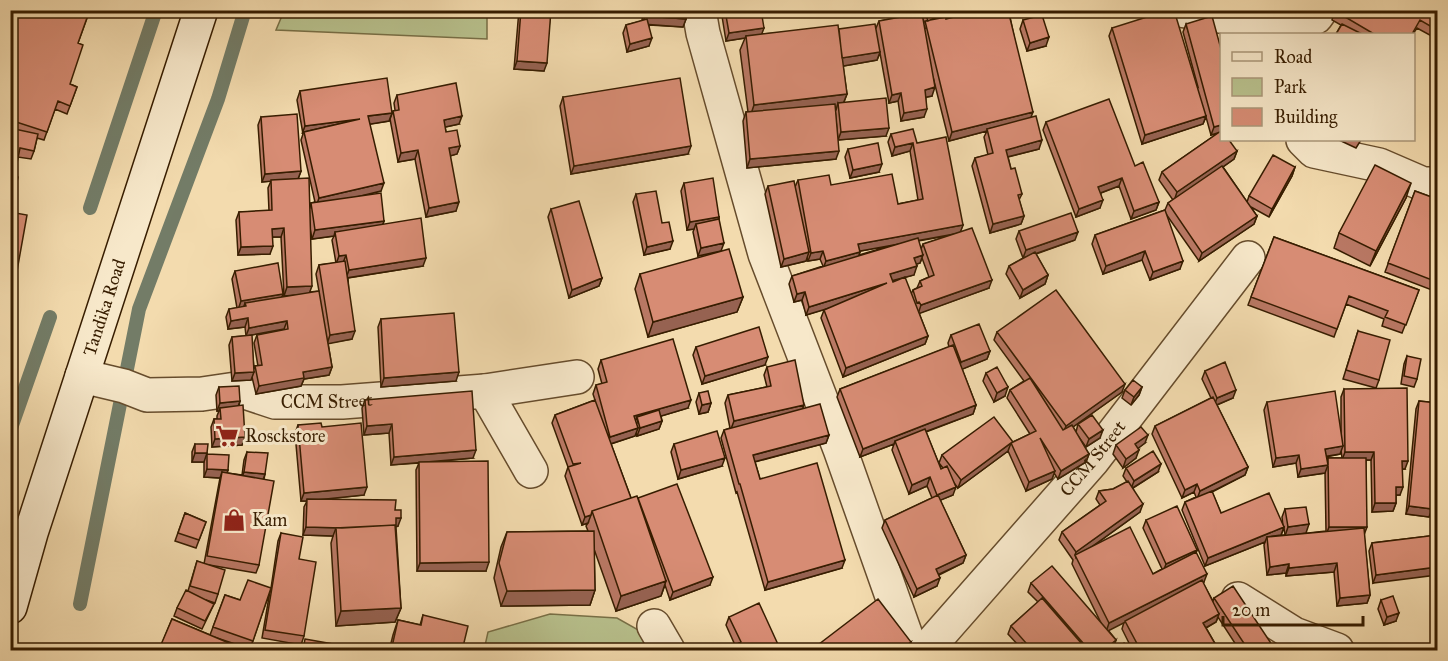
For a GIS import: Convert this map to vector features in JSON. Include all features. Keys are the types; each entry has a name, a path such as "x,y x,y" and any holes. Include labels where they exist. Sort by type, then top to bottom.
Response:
{"street":[{"name":"Tandika Road","path":"10,607 31,533 201,10"},
{"path":"699,10 703,33 765,254 840,449 911,651"},
{"path":"1179,10 1294,31 1316,17 1321,10"},
{"path":"1304,141 1314,151 1379,165 1423,184 1437,184"},
{"name":"CCM Street","path":"926,651 1101,469 1248,258"},
{"name":"CCM Street","path":"82,376 124,386 147,395 202,394 236,389 275,402 342,402 485,391 577,377"},
{"path":"485,391 531,471"},
{"path":"1238,599 1294,634 1337,651"}],"green space":[{"path":"284,11 487,11 487,39 276,30"},
{"path":"550,614 617,618 649,636 657,650 484,650 488,632"}],"building":[{"path":"10,10 76,10 88,15 78,43 83,45 70,84 77,87 70,106 58,101 47,132 10,120"},
{"path":"521,10 551,10 547,63 517,61"},
{"path":"645,10 686,10 686,19 645,16"},
{"path":"725,10 761,10 764,28 729,33"},
{"path":"924,10 952,10 928,21"},
{"path":"981,10 1008,10 1033,112 952,132 925,21 946,17 946,19"},
{"path":"1174,10 1206,116 1145,135 1112,28"},
{"path":"1437,10 1437,30 1420,20 1413,33 1372,33 1335,11"},
{"path":"922,13 935,87 925,90 927,109 904,113 901,93 892,95 879,21"},
{"path":"1042,15 1049,37 1030,43 1023,20"},
{"path":"1212,16 1220,45 1220,125 1214,127 1186,24"},
{"path":"647,19 652,38 630,44 626,25"},
{"path":"875,24 880,52 842,58 839,29"},
{"path":"1342,24 1360,33 1337,33"},
{"path":"838,25 847,94 754,105 746,36"},
{"path":"387,78 392,113 368,116 384,183 319,198 304,132 360,119 305,126 300,91"},
{"path":"680,78 691,146 574,166 563,97"},
{"path":"456,83 462,116 444,120 446,132 457,130 460,146 449,148 459,202 429,208 418,150 401,153 393,111 399,110 397,95"},
{"path":"886,98 889,128 841,132 838,103"},
{"path":"1109,99 1135,166 1143,162 1159,202 1134,211 1122,178 1098,187 1103,200 1079,209 1046,122"},
{"path":"835,104 839,151 750,159 746,112"},
{"path":"297,114 301,171 265,174 261,117"},
{"path":"1036,116 1042,140 1006,150 1011,169 1015,168 1022,194 1018,195 1024,216 993,224 975,158 993,153 987,129"},
{"path":"10,128 38,134 34,151 20,148 17,163 10,162"},
{"path":"913,129 917,143 946,137 963,225 858,244 860,252 826,261 823,251 811,253 798,180 829,175 831,185 892,174 898,204 923,199 913,143 895,147 891,134"},
{"path":"1220,132 1220,141 1230,141 1237,151 1177,192 1162,172"},
{"path":"878,143 882,164 853,170 848,149"},
{"path":"1273,155 1295,167 1272,209 1249,196"},
{"path":"1375,165 1411,183 1376,251 1339,233"},
{"path":"1222,166 1257,216 1202,253 1168,203"},
{"path":"10,175 18,177 12,207 10,207"},
{"path":"309,178 312,286 287,287 284,228 272,229 273,246 241,247 239,212 272,210 271,180"},
{"path":"713,178 719,217 690,222 684,183"},
{"path":"794,181 809,252 784,259 768,186"},
{"path":"656,191 662,223 669,222 673,241 647,247 636,194"},
{"path":"1415,191 1437,199 1437,282 1388,263"},
{"path":"381,193 384,221 315,230 311,203"},
{"path":"579,201 602,278 572,290 551,209"},
{"path":"1165,210 1183,261 1153,272 1145,251 1106,266 1095,235"},
{"path":"10,212 27,215 17,271 10,270"},
{"path":"1071,213 1078,232 1026,250 1019,231"},
{"path":"421,218 426,258 349,270 346,255 339,256 335,232"},
{"path":"719,219 724,243 701,248 696,224"},
{"path":"972,228 992,280 921,305 917,303 913,290 922,286 920,281 934,275 923,244"},
{"path":"1274,237 1419,290 1406,325 1385,317 1388,311 1349,296 1337,329 1251,297"},
{"path":"918,238 923,255 914,258 917,266 890,274 893,282 905,277 928,336 846,368 824,310 887,283 809,307 805,292 797,294 792,276"},
{"path":"729,249 743,297 653,322 640,274"},
{"path":"1035,252 1048,275 1023,290 1009,266"},
{"path":"345,261 355,331 330,335 319,265"},
{"path":"278,263 283,294 241,301 235,271"},
{"path":"1056,290 1125,384 1066,426 997,332"},
{"path":"319,291 332,367 303,372 304,378 259,386 255,366 262,365 257,335 288,329 287,321 249,328 248,318 231,321 229,309 246,306 245,303"},
{"path":"454,313 459,372 384,378 381,319"},
{"path":"979,324 990,351 961,362 951,335"},
{"path":"759,327 768,357 705,376 696,347"},
{"path":"1358,331 1390,340 1379,380 1346,370"},
{"path":"252,335 254,372 235,373 232,337"},
{"path":"673,339 691,400 634,416 638,428 610,437 596,385 607,382 601,360"},
{"path":"953,345 976,405 863,449 840,389"},
{"path":"1407,356 1421,359 1417,379 1404,376"},
{"path":"795,360 804,405 734,421 728,395 771,386 767,367"},
{"path":"1225,362 1236,390 1217,398 1205,371"},
{"path":"997,367 1008,387 997,393 986,373"},
{"path":"1030,378 1063,430 1072,425 1089,454 1061,471 1040,438 1055,471 1029,482 1011,443 1036,431 1010,390"},
{"path":"1133,380 1142,387 1134,397 1125,390"},
{"path":"239,386 240,401 220,403 219,387"},
{"path":"1407,388 1408,461 1402,461 1403,487 1396,487 1396,503 1375,503 1374,452 1345,452 1344,389"},
{"path":"472,391 476,450 394,457 392,424 367,426 365,400"},
{"path":"708,391 711,403 702,405 699,393"},
{"path":"1335,391 1343,446 1325,449 1328,465 1301,469 1299,455 1276,458 1267,402"},
{"path":"1213,397 1248,467 1200,491 1197,484 1185,490 1155,426"},
{"path":"595,400 631,498 592,511 591,515 585,517 568,467 581,463 573,464 555,415"},
{"path":"1419,401 1437,403 1437,500 1433,499 1432,509 1409,506"},
{"path":"820,404 829,435 753,455 760,479 817,463 845,560 768,582 724,430"},
{"name":"Rosckstore","path":"243,405 245,437 215,439 214,419 221,419 220,408"},
{"path":"659,410 662,421 640,428 637,417"},
{"path":"1092,415 1103,430 1089,439 1078,424"},
{"path":"994,417 1013,442 961,480 942,455"},
{"path":"321,423 322,427 361,423 367,487 304,493 298,425"},
{"path":"1141,427 1148,435 1135,444 1139,450 1126,459 1116,445"},
{"path":"925,429 941,469 947,466 956,487 937,495 930,477 912,485 895,441"},
{"path":"717,431 725,458 681,470 674,444"},
{"path":"195,444 208,444 207,453 195,453"},
{"path":"1153,451 1161,464 1134,481 1126,468"},
{"path":"247,452 268,453 265,474 244,472"},
{"path":"207,454 229,455 228,470 207,469"},
{"path":"1328,458 1366,458 1367,527 1329,527"},
{"path":"488,461 489,562 420,563 419,462"},
{"path":"222,472 274,481 259,565 207,556"},
{"path":"1128,481 1143,504 1076,552 1062,532 1106,501 1099,491 1113,489"},
{"path":"677,484 713,577 673,592 638,498"},
{"path":"1212,491 1221,513 1269,493 1284,527 1208,558 1185,502"},
{"path":"938,495 966,555 936,569 940,578 917,589 885,520"},
{"path":"637,496 666,581 621,596 592,511"},
{"path":"307,499 396,500 395,510 401,510 401,518 396,518 396,525 306,527"},
{"path":"1177,506 1197,550 1166,564 1146,520"},
{"path":"1306,507 1309,524 1288,527 1285,509"},
{"path":"185,513 206,522 199,540 178,533"},
{"path":"395,525 401,608 341,611 336,528"},
{"path":"1130,527 1153,574 1196,552 1207,574 1109,623 1075,555"},
{"path":"1364,528 1370,595 1340,598 1337,563 1289,568 1289,564 1270,567 1267,537"},
{"path":"594,531 595,590 507,591 499,563 507,532"},
{"path":"281,533 303,537 299,559 316,562 304,636 265,630"},
{"path":"1437,535 1437,567 1376,575 1372,543"},
{"path":"197,561 225,570 218,594 190,586"},
{"path":"1052,566 1116,640 1103,651 1090,651 1031,583"},
{"path":"248,580 271,588 253,641 213,627 225,595 240,600"},
{"path":"1202,580 1219,614 1203,623 1217,647 1209,651 1141,651 1125,621"},
{"path":"1233,586 1276,651 1249,651 1214,598"},
{"path":"186,590 214,604 205,621 177,608"},
{"path":"1393,596 1399,613 1387,617 1381,600"},
{"path":"1042,598 1088,651 1033,651 1011,626"},
{"path":"878,599 911,642 899,651 810,651"},
{"path":"759,603 781,651 723,651 741,642 729,617"},
{"path":"423,615 468,626 462,651 391,651 398,620 421,625"},
{"path":"172,619 236,646 234,651 165,651 166,648 160,647"},
{"path":"305,639 361,649 361,651 303,651"},
{"path":"1022,643 1029,651 1013,651"},
{"path":"1124,643 1130,651 1114,651"}],"waterway":[{"path":"90,208 156,10"},
{"path":"80,604 139,309 218,99 245,10"},
{"path":"10,431 50,317"}],"place":[{"name":"Rosckstore","path":"227,436"},
{"name":"Kam","path":"234,520"}]}
